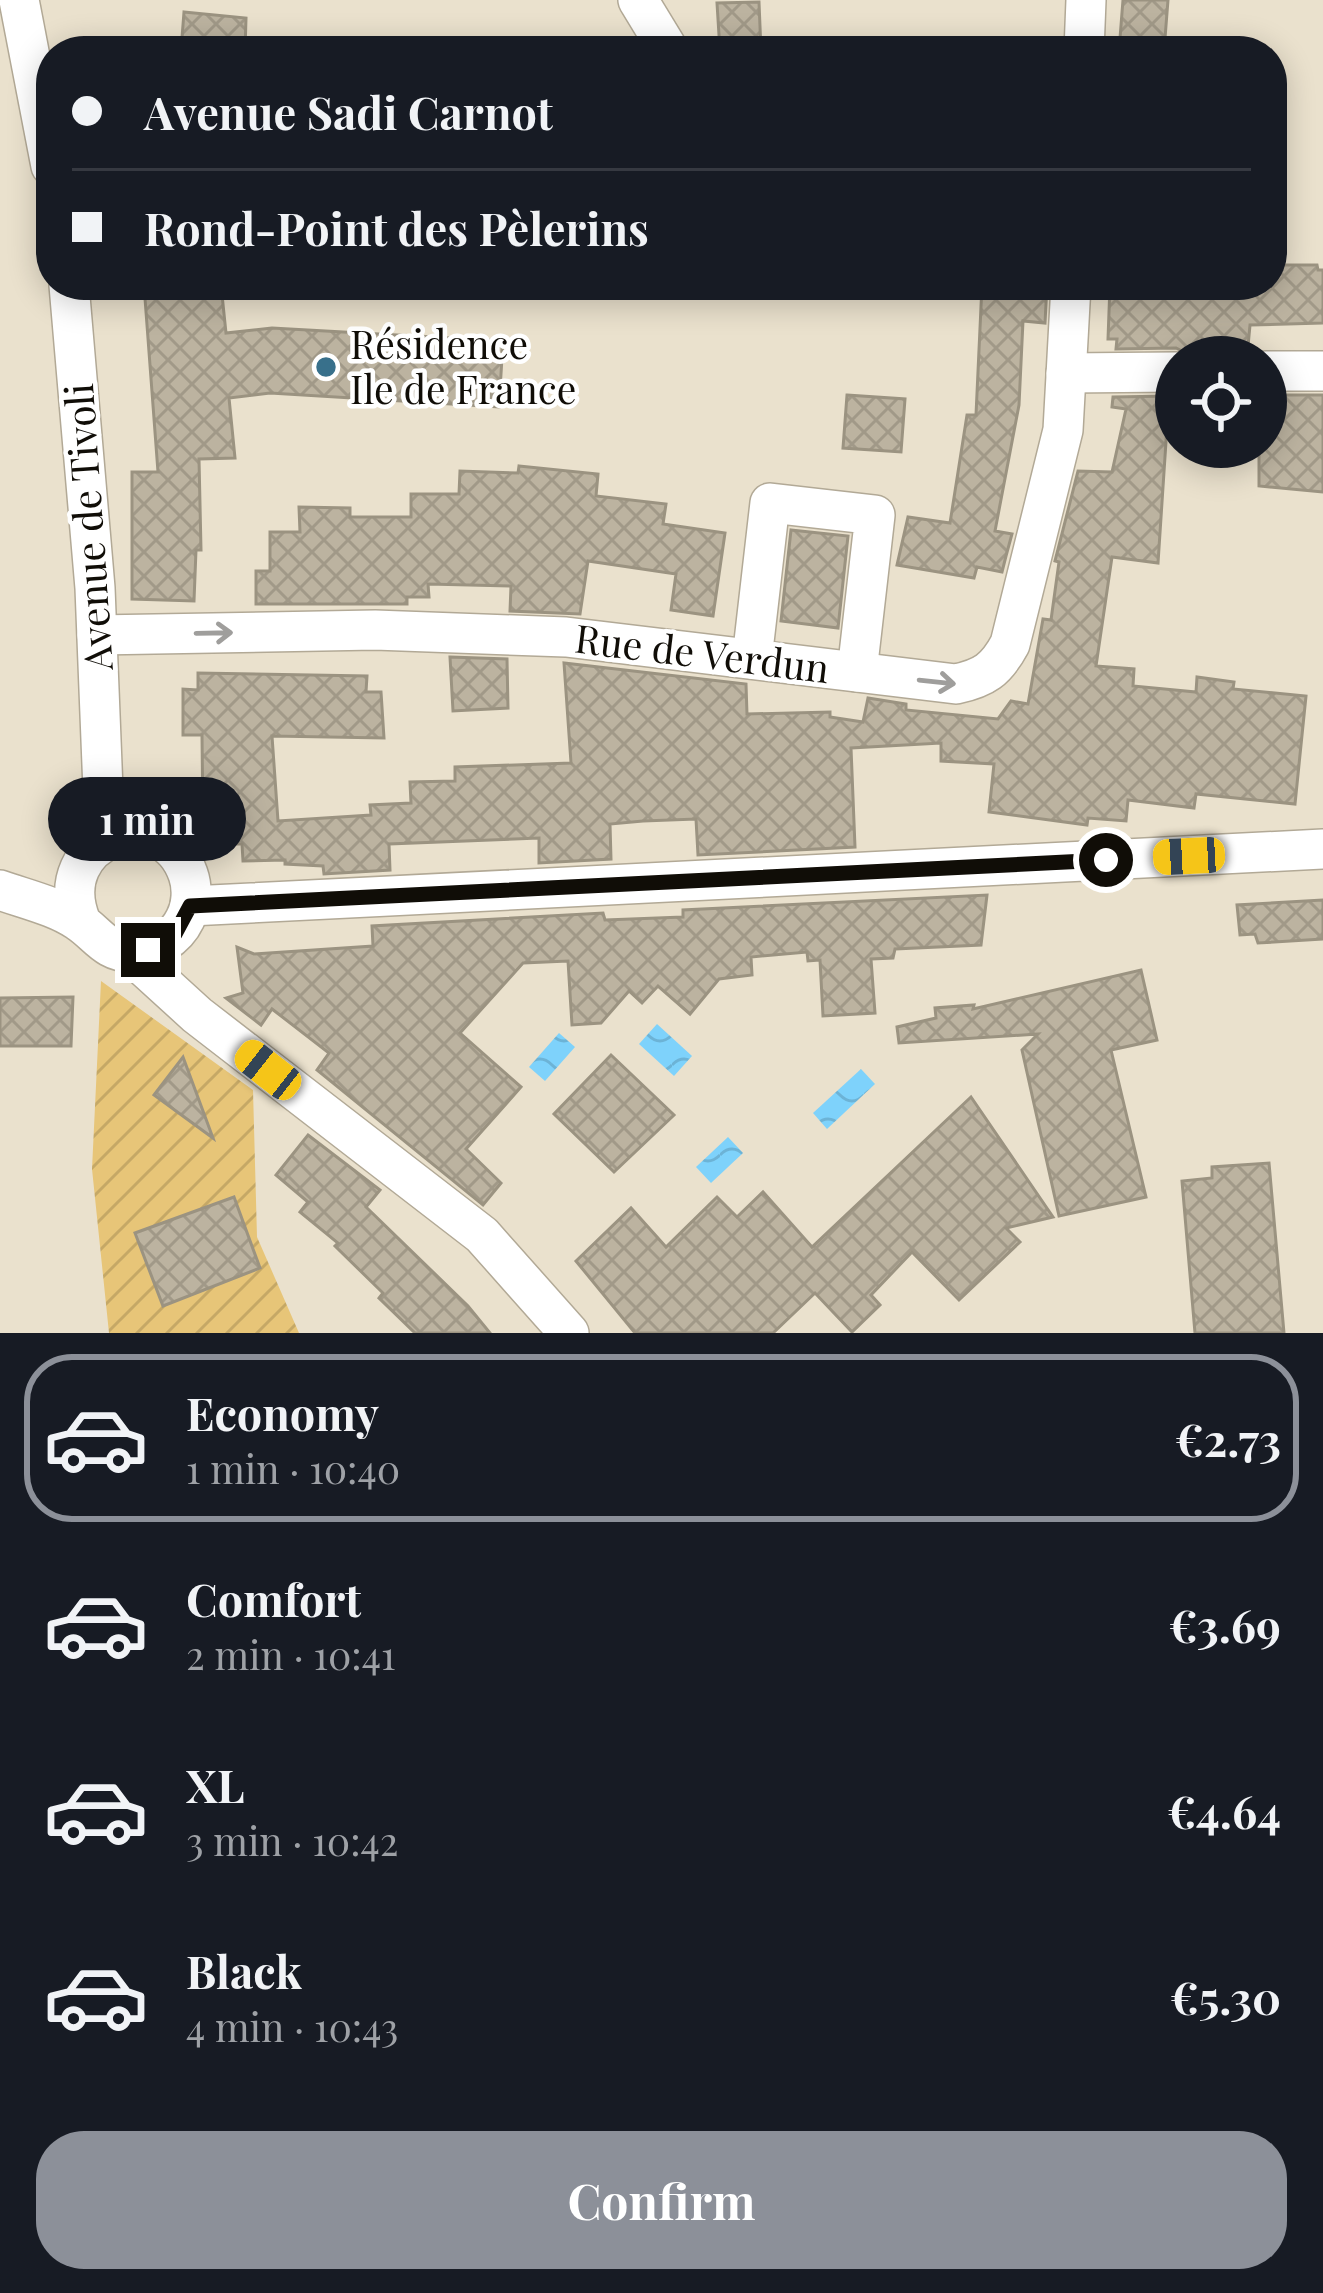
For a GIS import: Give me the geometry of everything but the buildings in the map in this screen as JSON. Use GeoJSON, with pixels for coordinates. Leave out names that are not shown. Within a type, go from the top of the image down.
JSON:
{"type":"FeatureCollection","features":[{"type":"Feature","properties":{"kind":"street"},"geometry":{"type":"LineString","coordinates":[[20,0],[36,86]]}},
{"type":"Feature","properties":{"kind":"street"},"geometry":{"type":"LineString","coordinates":[[638,0],[660,36]]}},
{"type":"Feature","properties":{"kind":"street"},"geometry":{"type":"LineString","coordinates":[[1085,36],[1086,0]]}},
{"type":"Feature","properties":{"kind":"street","name":"Avenue de Tivoli"},"geometry":{"type":"LineString","coordinates":[[70,300],[105,769],[120,814],[118,837]]}},
{"type":"Feature","properties":{"kind":"street","name":"Rue de Verdun"},"geometry":{"type":"LineString","coordinates":[[98,634],[375,630],[566,637],[956,684],[980,679],[998,667],[1010,644],[1063,430],[1070,300]]}},
{"type":"Feature","properties":{"kind":"street"},"geometry":{"type":"LineString","coordinates":[[1287,371],[1323,371]]}},
{"type":"Feature","properties":{"kind":"street"},"geometry":{"type":"LineString","coordinates":[[1066,373],[1155,372]]}},
{"type":"Feature","properties":{"kind":"street"},"geometry":{"type":"LineString","coordinates":[[752,659],[770,503],[875,515],[857,672]]}},
{"type":"Feature","properties":{"kind":"street"},"geometry":{"type":"LineString","coordinates":[[197,1015],[184,980],[182,920],[188,871],[166,844],[118,837],[95,847],[77,872],[74,906],[81,922],[100,942],[129,953],[197,1015],[482,1235],[568,1333]]}},
{"type":"Feature","properties":{"kind":"street"},"geometry":{"type":"LineString","coordinates":[[129,953],[148,950],[182,920],[1323,849]]}},
{"type":"Feature","properties":{"kind":"street"},"geometry":{"type":"LineString","coordinates":[[0,880],[41,880],[77,872]]}},
{"type":"Feature","properties":{"kind":"street"},"geometry":{"type":"LineString","coordinates":[[0,890],[81,922]]}},
{"type":"Feature","properties":{"kind":"shaded area"},"geometry":{"type":"Polygon","coordinates":[[[101,981],[253,1090],[257,1237],[299,1333],[109,1333],[92,1169],[101,981]]]}},
{"type":"Feature","properties":{"kind":"water"},"geometry":{"type":"Polygon","coordinates":[[[657,1024],[692,1056],[674,1076],[639,1044],[657,1024]]]}},
{"type":"Feature","properties":{"kind":"water"},"geometry":{"type":"Polygon","coordinates":[[[559,1033],[575,1047],[545,1081],[529,1067],[559,1033]]]}},
{"type":"Feature","properties":{"kind":"water"},"geometry":{"type":"Polygon","coordinates":[[[861,1069],[875,1084],[827,1129],[813,1113],[861,1069]]]}},
{"type":"Feature","properties":{"kind":"water"},"geometry":{"type":"Polygon","coordinates":[[[728,1137],[743,1153],[711,1183],[696,1167],[728,1137]]]}},
{"type":"Feature","properties":{"kind":"place","name":"Résidence Ile de France"},"geometry":{"type":"Point","coordinates":[326,367]}},
{"type":"Feature","properties":{"kind":"route"},"geometry":{"type":"LineString","coordinates":[[148,950],[175,934],[190,906],[1106,860]]}}]}
